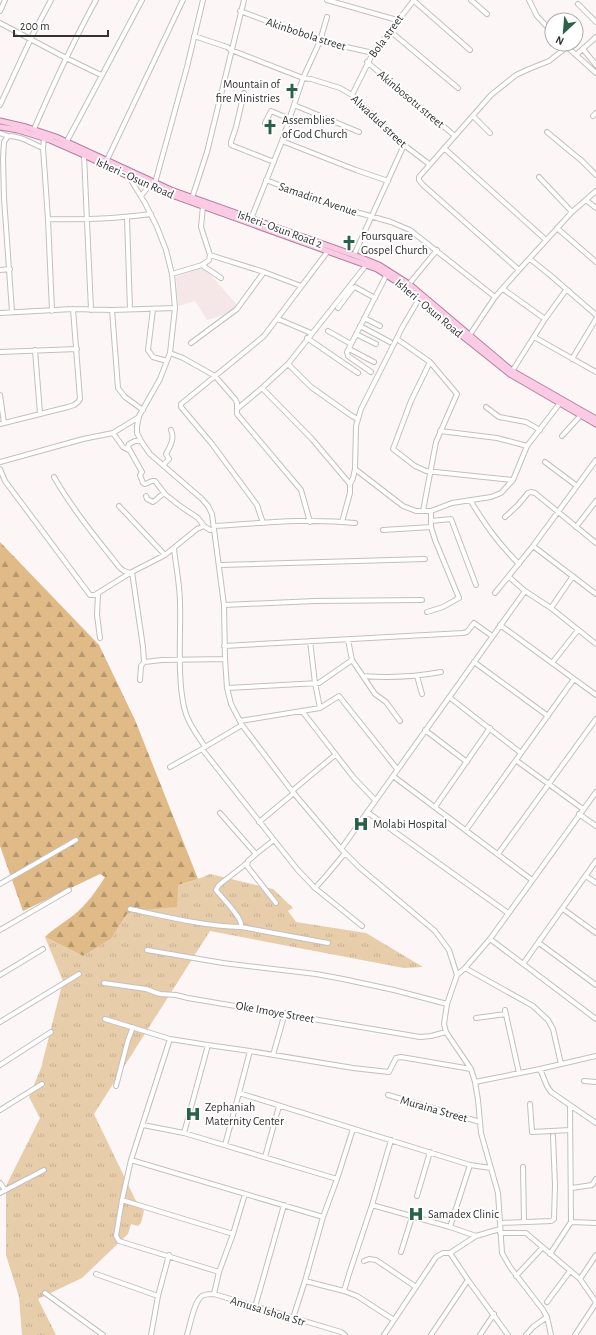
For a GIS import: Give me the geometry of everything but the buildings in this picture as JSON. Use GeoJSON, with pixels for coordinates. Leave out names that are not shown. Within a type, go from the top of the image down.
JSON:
{"type":"FeatureCollection","features":[{"type":"Feature","properties":{"kind":"main road","name":"Isheri- Osun Road 2"},"geometry":{"type":"LineString","coordinates":[[0,121],[67,141],[107,160],[130,175],[152,184],[379,265],[409,284],[511,373],[596,419]]}},
{"type":"Feature","properties":{"kind":"main road","name":"Isheri - Osun Road"},"geometry":{"type":"LineString","coordinates":[[0,127],[18,130],[44,138],[130,175]]}},
{"type":"Feature","properties":{"kind":"main road","name":"Isheri - Osun Road"},"geometry":{"type":"LineString","coordinates":[[152,184],[203,206],[367,264],[387,274],[408,289],[511,373],[596,424]]}},
{"type":"Feature","properties":{"kind":"street"},"geometry":{"type":"LineString","coordinates":[[0,11],[6,0]]}},
{"type":"Feature","properties":{"kind":"street"},"geometry":{"type":"LineString","coordinates":[[0,105],[51,0]]}},
{"type":"Feature","properties":{"kind":"street"},"geometry":{"type":"LineString","coordinates":[[34,130],[45,102],[75,38],[96,0]]}},
{"type":"Feature","properties":{"kind":"street"},"geometry":{"type":"LineString","coordinates":[[67,141],[142,0]]}},
{"type":"Feature","properties":{"kind":"street"},"geometry":{"type":"LineString","coordinates":[[107,160],[183,0]]}},
{"type":"Feature","properties":{"kind":"street"},"geometry":{"type":"LineString","coordinates":[[141,196],[152,184],[187,67],[203,0]]}},
{"type":"Feature","properties":{"kind":"street"},"geometry":{"type":"LineString","coordinates":[[192,198],[207,152],[240,11],[244,0]]}},
{"type":"Feature","properties":{"kind":"street"},"geometry":{"type":"LineString","coordinates":[[327,0],[397,20]]}},
{"type":"Feature","properties":{"kind":"street"},"geometry":{"type":"LineString","coordinates":[[413,0],[470,50]]}},
{"type":"Feature","properties":{"kind":"street","name":"Bola street"},"geometry":{"type":"LineString","coordinates":[[352,95],[367,62],[413,0]]}},
{"type":"Feature","properties":{"kind":"street"},"geometry":{"type":"LineString","coordinates":[[471,0],[487,14]]}},
{"type":"Feature","properties":{"kind":"street"},"geometry":{"type":"LineString","coordinates":[[529,0],[537,16],[544,23]]}},
{"type":"Feature","properties":{"kind":"street"},"geometry":{"type":"LineString","coordinates":[[578,4],[596,22]]}},
{"type":"Feature","properties":{"kind":"street","name":"Akinbobola street"},"geometry":{"type":"LineString","coordinates":[[240,11],[320,41],[373,53]]}},
{"type":"Feature","properties":{"kind":"street"},"geometry":{"type":"LineString","coordinates":[[251,219],[274,162],[304,78],[320,41],[327,17]]}},
{"type":"Feature","properties":{"kind":"street"},"geometry":{"type":"LineString","coordinates":[[0,24],[101,75]]}},
{"type":"Feature","properties":{"kind":"street"},"geometry":{"type":"LineString","coordinates":[[390,31],[458,88]]}},
{"type":"Feature","properties":{"kind":"street","name":"Alwadud street"},"geometry":{"type":"LineString","coordinates":[[194,36],[227,46],[231,50],[304,78],[311,78],[340,88],[352,95],[404,145],[429,164]]}},
{"type":"Feature","properties":{"kind":"street"},"geometry":{"type":"LineString","coordinates":[[584,48],[596,37]]}},
{"type":"Feature","properties":{"kind":"street"},"geometry":{"type":"LineString","coordinates":[[584,50],[596,65]]}},
{"type":"Feature","properties":{"kind":"street"},"geometry":{"type":"LineString","coordinates":[[519,270],[420,183],[419,177],[491,95],[503,85],[529,69],[554,58],[560,52]]}},
{"type":"Feature","properties":{"kind":"street"},"geometry":{"type":"LineString","coordinates":[[572,52],[596,73]]}},
{"type":"Feature","properties":{"kind":"street"},"geometry":{"type":"LineString","coordinates":[[576,55],[580,52]]}},
{"type":"Feature","properties":{"kind":"street","name":"Akinbosotu street"},"geometry":{"type":"LineString","coordinates":[[367,62],[455,136]]}},
{"type":"Feature","properties":{"kind":"street"},"geometry":{"type":"LineString","coordinates":[[244,93],[231,145],[274,162]]}},
{"type":"Feature","properties":{"kind":"street"},"geometry":{"type":"LineString","coordinates":[[294,105],[359,132]]}},
{"type":"Feature","properties":{"kind":"street"},"geometry":{"type":"LineString","coordinates":[[265,123],[271,111],[290,119]]}},
{"type":"Feature","properties":{"kind":"street"},"geometry":{"type":"LineString","coordinates":[[474,116],[490,132]]}},
{"type":"Feature","properties":{"kind":"street"},"geometry":{"type":"LineString","coordinates":[[548,132],[596,175]]}},
{"type":"Feature","properties":{"kind":"street"},"geometry":{"type":"LineString","coordinates":[[0,133],[22,138],[43,148]]}},
{"type":"Feature","properties":{"kind":"street"},"geometry":{"type":"LineString","coordinates":[[8,136],[4,142],[3,158],[4,198],[12,312]]}},
{"type":"Feature","properties":{"kind":"street"},"geometry":{"type":"LineString","coordinates":[[44,138],[43,148],[52,310]]}},
{"type":"Feature","properties":{"kind":"street"},"geometry":{"type":"LineString","coordinates":[[282,140],[388,182]]}},
{"type":"Feature","properties":{"kind":"street"},"geometry":{"type":"LineString","coordinates":[[354,255],[404,145]]}},
{"type":"Feature","properties":{"kind":"street"},"geometry":{"type":"LineString","coordinates":[[444,148],[546,240]]}},
{"type":"Feature","properties":{"kind":"street"},"geometry":{"type":"LineString","coordinates":[[84,155],[91,310]]}},
{"type":"Feature","properties":{"kind":"street"},"geometry":{"type":"LineString","coordinates":[[130,175],[151,214],[166,250],[172,274],[175,308],[170,353],[139,416],[137,433],[150,454],[186,484],[208,506],[212,514],[224,604],[224,659],[227,688],[231,704],[241,723],[293,792],[341,849],[360,868],[435,931],[449,950],[457,975]]}},
{"type":"Feature","properties":{"kind":"street"},"geometry":{"type":"LineString","coordinates":[[539,177],[572,212]]}},
{"type":"Feature","properties":{"kind":"street","name":"Samadint Avenue"},"geometry":{"type":"LineString","coordinates":[[266,180],[328,204],[391,222],[410,230],[496,297]]}},
{"type":"Feature","properties":{"kind":"street"},"geometry":{"type":"LineString","coordinates":[[469,336],[496,297],[519,270],[572,212],[596,191]]}},
{"type":"Feature","properties":{"kind":"street"},"geometry":{"type":"LineString","coordinates":[[586,200],[596,208]]}},
{"type":"Feature","properties":{"kind":"street"},"geometry":{"type":"LineString","coordinates":[[172,274],[202,265],[209,260],[210,255],[201,227],[203,206]]}},
{"type":"Feature","properties":{"kind":"street"},"geometry":{"type":"LineString","coordinates":[[48,219],[87,220],[127,218],[151,214]]}},
{"type":"Feature","properties":{"kind":"street"},"geometry":{"type":"LineString","coordinates":[[127,218],[130,309]]}},
{"type":"Feature","properties":{"kind":"street"},"geometry":{"type":"LineString","coordinates":[[557,228],[596,262]]}},
{"type":"Feature","properties":{"kind":"street"},"geometry":{"type":"LineString","coordinates":[[409,284],[437,250]]}},
{"type":"Feature","properties":{"kind":"street"},"geometry":{"type":"LineString","coordinates":[[263,523],[257,505],[212,444],[181,407],[181,404],[264,336],[328,251]]}},
{"type":"Feature","properties":{"kind":"street"},"geometry":{"type":"LineString","coordinates":[[210,255],[302,286]]}},
{"type":"Feature","properties":{"kind":"street"},"geometry":{"type":"LineString","coordinates":[[530,259],[596,315]]}},
{"type":"Feature","properties":{"kind":"street"},"geometry":{"type":"LineString","coordinates":[[237,409],[288,364],[307,338],[367,264]]}},
{"type":"Feature","properties":{"kind":"street"},"geometry":{"type":"LineString","coordinates":[[202,265],[221,278]]}},
{"type":"Feature","properties":{"kind":"street"},"geometry":{"type":"LineString","coordinates":[[0,270],[10,269]]}},
{"type":"Feature","properties":{"kind":"street"},"geometry":{"type":"LineString","coordinates":[[191,342],[237,309],[264,272]]}},
{"type":"Feature","properties":{"kind":"street"},"geometry":{"type":"LineString","coordinates":[[371,372],[348,356],[347,352],[387,274]]}},
{"type":"Feature","properties":{"kind":"street"},"geometry":{"type":"LineString","coordinates":[[338,308],[353,288],[375,298]]}},
{"type":"Feature","properties":{"kind":"street"},"geometry":{"type":"LineString","coordinates":[[503,289],[545,319]]}},
{"type":"Feature","properties":{"kind":"street"},"geometry":{"type":"LineString","coordinates":[[511,373],[545,319],[566,290]]}},
{"type":"Feature","properties":{"kind":"street"},"geometry":{"type":"LineString","coordinates":[[342,522],[350,493],[350,484],[355,470],[356,426],[361,409],[419,298]]}},
{"type":"Feature","properties":{"kind":"street"},"geometry":{"type":"LineString","coordinates":[[0,313],[52,310],[175,308]]}},
{"type":"Feature","properties":{"kind":"street"},"geometry":{"type":"LineString","coordinates":[[153,309],[148,350],[153,357],[167,361]]}},
{"type":"Feature","properties":{"kind":"street"},"geometry":{"type":"LineString","coordinates":[[0,395],[2,423],[68,407],[78,402],[80,399],[73,310]]}},
{"type":"Feature","properties":{"kind":"street"},"geometry":{"type":"LineString","coordinates":[[112,310],[118,388],[125,397],[143,410]]}},
{"type":"Feature","properties":{"kind":"street"},"geometry":{"type":"LineString","coordinates":[[364,318],[380,326]]}},
{"type":"Feature","properties":{"kind":"street"},"geometry":{"type":"LineString","coordinates":[[278,319],[311,333]]}},
{"type":"Feature","properties":{"kind":"street"},"geometry":{"type":"LineString","coordinates":[[572,359],[596,319]]}},
{"type":"Feature","properties":{"kind":"street"},"geometry":{"type":"LineString","coordinates":[[360,326],[390,342]]}},
{"type":"Feature","properties":{"kind":"street"},"geometry":{"type":"LineString","coordinates":[[328,331],[374,362]]}},
{"type":"Feature","properties":{"kind":"street"},"geometry":{"type":"LineString","coordinates":[[356,334],[376,344]]}},
{"type":"Feature","properties":{"kind":"street"},"geometry":{"type":"LineString","coordinates":[[534,337],[596,372]]}},
{"type":"Feature","properties":{"kind":"street"},"geometry":{"type":"LineString","coordinates":[[307,338],[358,373]]}},
{"type":"Feature","properties":{"kind":"street"},"geometry":{"type":"LineString","coordinates":[[397,339],[430,362],[457,394],[436,442],[423,511]]}},
{"type":"Feature","properties":{"kind":"street"},"geometry":{"type":"LineString","coordinates":[[0,352],[77,349]]}},
{"type":"Feature","properties":{"kind":"street"},"geometry":{"type":"LineString","coordinates":[[35,350],[40,413]]}},
{"type":"Feature","properties":{"kind":"street"},"geometry":{"type":"LineString","coordinates":[[170,353],[183,358],[215,376],[235,399],[237,403],[237,414],[301,490],[310,522]]}},
{"type":"Feature","properties":{"kind":"street"},"geometry":{"type":"LineString","coordinates":[[430,362],[411,401],[393,449],[415,466],[426,471],[513,480]]}},
{"type":"Feature","properties":{"kind":"street"},"geometry":{"type":"LineString","coordinates":[[288,364],[311,387],[358,419]]}},
{"type":"Feature","properties":{"kind":"street"},"geometry":{"type":"LineString","coordinates":[[262,388],[312,439],[350,484]]}},
{"type":"Feature","properties":{"kind":"street"},"geometry":{"type":"LineString","coordinates":[[355,470],[403,506],[410,509],[431,511],[452,503],[491,497],[501,492],[513,480],[527,446],[560,403]]}},
{"type":"Feature","properties":{"kind":"street"},"geometry":{"type":"LineString","coordinates":[[486,407],[499,417],[526,422],[540,430]]}},
{"type":"Feature","properties":{"kind":"street"},"geometry":{"type":"LineString","coordinates":[[562,436],[581,415]]}},
{"type":"Feature","properties":{"kind":"street"},"geometry":{"type":"LineString","coordinates":[[0,462],[83,439],[113,433],[139,416]]}},
{"type":"Feature","properties":{"kind":"street"},"geometry":{"type":"LineString","coordinates":[[163,465],[169,459],[166,454],[172,441],[173,435],[171,430]]}},
{"type":"Feature","properties":{"kind":"street"},"geometry":{"type":"LineString","coordinates":[[440,431],[497,438],[527,446]]}},
{"type":"Feature","properties":{"kind":"street"},"geometry":{"type":"LineString","coordinates":[[113,433],[123,447],[129,450]]}},
{"type":"Feature","properties":{"kind":"street"},"geometry":{"type":"LineString","coordinates":[[141,441],[135,441],[128,446],[142,472],[140,474],[143,483],[145,484],[155,481],[165,494],[180,506],[186,508],[210,530],[214,528],[263,523],[355,523]]}},
{"type":"Feature","properties":{"kind":"street"},"geometry":{"type":"LineString","coordinates":[[495,593],[533,546],[596,460]]}},
{"type":"Feature","properties":{"kind":"street"},"geometry":{"type":"LineString","coordinates":[[545,462],[577,486]]}},
{"type":"Feature","properties":{"kind":"street"},"geometry":{"type":"LineString","coordinates":[[0,469],[5,481],[90,594],[98,593],[131,572],[165,555],[204,526]]}},
{"type":"Feature","properties":{"kind":"street"},"geometry":{"type":"LineString","coordinates":[[54,477],[89,530],[120,568],[124,571],[131,572]]}},
{"type":"Feature","properties":{"kind":"street"},"geometry":{"type":"LineString","coordinates":[[505,517],[528,493],[531,492],[596,544]]}},
{"type":"Feature","properties":{"kind":"street"},"geometry":{"type":"LineString","coordinates":[[146,496],[147,499],[153,502],[156,501],[162,494],[165,494]]}},
{"type":"Feature","properties":{"kind":"street"},"geometry":{"type":"LineString","coordinates":[[470,500],[499,544],[519,564]]}},
{"type":"Feature","properties":{"kind":"street"},"geometry":{"type":"LineString","coordinates":[[576,527],[596,501]]}},
{"type":"Feature","properties":{"kind":"street"},"geometry":{"type":"LineString","coordinates":[[119,506],[165,555]]}},
{"type":"Feature","properties":{"kind":"street"},"geometry":{"type":"LineString","coordinates":[[428,612],[443,607],[458,598],[435,540],[431,527],[431,511]]}},
{"type":"Feature","properties":{"kind":"street"},"geometry":{"type":"LineString","coordinates":[[432,521],[451,519],[476,586]]}},
{"type":"Feature","properties":{"kind":"street"},"geometry":{"type":"LineString","coordinates":[[383,530],[431,527]]}},
{"type":"Feature","properties":{"kind":"street"},"geometry":{"type":"LineString","coordinates":[[533,546],[596,594]]}},
{"type":"Feature","properties":{"kind":"street"},"geometry":{"type":"LineString","coordinates":[[174,549],[180,601],[182,692],[184,707],[192,728],[204,748],[259,822],[315,888],[362,926]]}},
{"type":"Feature","properties":{"kind":"street"},"geometry":{"type":"LineString","coordinates":[[219,565],[425,559]]}},
{"type":"Feature","properties":{"kind":"street"},"geometry":{"type":"LineString","coordinates":[[131,572],[143,647],[144,662],[141,666],[140,680]]}},
{"type":"Feature","properties":{"kind":"street"},"geometry":{"type":"LineString","coordinates":[[551,608],[573,576]]}},
{"type":"Feature","properties":{"kind":"street"},"geometry":{"type":"LineString","coordinates":[[509,577],[525,591],[551,608],[596,644]]}},
{"type":"Feature","properties":{"kind":"street"},"geometry":{"type":"LineString","coordinates":[[341,849],[525,591]]}},
{"type":"Feature","properties":{"kind":"street"},"geometry":{"type":"LineString","coordinates":[[98,593],[100,638]]}},
{"type":"Feature","properties":{"kind":"street"},"geometry":{"type":"LineString","coordinates":[[224,604],[422,600]]}},
{"type":"Feature","properties":{"kind":"street"},"geometry":{"type":"LineString","coordinates":[[224,646],[463,633],[467,632],[474,623],[492,636]]}},
{"type":"Feature","properties":{"kind":"street"},"geometry":{"type":"LineString","coordinates":[[500,625],[596,695]]}},
{"type":"Feature","properties":{"kind":"street"},"geometry":{"type":"LineString","coordinates":[[552,663],[578,630]]}},
{"type":"Feature","properties":{"kind":"street"},"geometry":{"type":"LineString","coordinates":[[348,640],[352,660],[375,694],[386,702],[400,721]]}},
{"type":"Feature","properties":{"kind":"street"},"geometry":{"type":"LineString","coordinates":[[310,641],[315,684],[320,708]]}},
{"type":"Feature","properties":{"kind":"street"},"geometry":{"type":"LineString","coordinates":[[144,662],[224,659]]}},
{"type":"Feature","properties":{"kind":"street"},"geometry":{"type":"LineString","coordinates":[[227,688],[315,684],[321,682],[352,660]]}},
{"type":"Feature","properties":{"kind":"street"},"geometry":{"type":"LineString","coordinates":[[474,662],[548,716]]}},
{"type":"Feature","properties":{"kind":"street"},"geometry":{"type":"LineString","coordinates":[[363,676],[384,678],[417,676],[440,672]]}},
{"type":"Feature","properties":{"kind":"street"},"geometry":{"type":"LineString","coordinates":[[417,676],[422,694]]}},
{"type":"Feature","properties":{"kind":"street"},"geometry":{"type":"LineString","coordinates":[[466,830],[574,679]]}},
{"type":"Feature","properties":{"kind":"street"},"geometry":{"type":"LineString","coordinates":[[170,767],[204,748],[241,723],[320,708],[337,696],[341,697],[397,769]]}},
{"type":"Feature","properties":{"kind":"street"},"geometry":{"type":"LineString","coordinates":[[449,697],[522,753]]}},
{"type":"Feature","properties":{"kind":"street"},"geometry":{"type":"LineString","coordinates":[[302,711],[354,778],[375,800]]}},
{"type":"Feature","properties":{"kind":"street"},"geometry":{"type":"LineString","coordinates":[[498,854],[596,719]]}},
{"type":"Feature","properties":{"kind":"street"},"geometry":{"type":"LineString","coordinates":[[435,807],[490,728]]}},
{"type":"Feature","properties":{"kind":"street"},"geometry":{"type":"LineString","coordinates":[[425,730],[467,762]]}},
{"type":"Feature","properties":{"kind":"street"},"geometry":{"type":"LineString","coordinates":[[259,822],[335,754]]}},
{"type":"Feature","properties":{"kind":"street"},"geometry":{"type":"LineString","coordinates":[[516,761],[583,809]]}},
{"type":"Feature","properties":{"kind":"street"},"geometry":{"type":"LineString","coordinates":[[393,776],[532,880]]}},
{"type":"Feature","properties":{"kind":"street"},"geometry":{"type":"LineString","coordinates":[[551,1335],[543,1310],[516,1276],[502,1253],[498,1193],[481,1133],[475,1082],[471,1070],[446,1032],[444,1024],[447,1004],[457,975],[490,939],[596,792]]}},
{"type":"Feature","properties":{"kind":"street"},"geometry":{"type":"LineString","coordinates":[[367,812],[508,913]]}},
{"type":"Feature","properties":{"kind":"street"},"geometry":{"type":"LineString","coordinates":[[220,813],[256,854]]}},
{"type":"Feature","properties":{"kind":"street"},"geometry":{"type":"LineString","coordinates":[[579,814],[596,826]]}},
{"type":"Feature","properties":{"kind":"street"},"geometry":{"type":"LineString","coordinates":[[0,884],[76,840]]}},
{"type":"Feature","properties":{"kind":"street"},"geometry":{"type":"LineString","coordinates":[[241,927],[243,925],[238,916],[216,890],[274,840]]}},
{"type":"Feature","properties":{"kind":"street"},"geometry":{"type":"LineString","coordinates":[[315,888],[345,853]]}},
{"type":"Feature","properties":{"kind":"street"},"geometry":{"type":"LineString","coordinates":[[523,964],[596,861]]}},
{"type":"Feature","properties":{"kind":"street"},"geometry":{"type":"LineString","coordinates":[[247,863],[247,866],[276,903]]}},
{"type":"Feature","properties":{"kind":"street"},"geometry":{"type":"LineString","coordinates":[[586,876],[596,883]]}},
{"type":"Feature","properties":{"kind":"street"},"geometry":{"type":"LineString","coordinates":[[0,930],[69,890]]}},
{"type":"Feature","properties":{"kind":"street"},"geometry":{"type":"LineString","coordinates":[[130,909],[181,920],[241,927],[328,943]]}},
{"type":"Feature","properties":{"kind":"street"},"geometry":{"type":"LineString","coordinates":[[563,909],[596,933]]}},
{"type":"Feature","properties":{"kind":"street"},"geometry":{"type":"LineString","coordinates":[[490,939],[596,1018]]}},
{"type":"Feature","properties":{"kind":"street"},"geometry":{"type":"LineString","coordinates":[[539,943],[596,985]]}},
{"type":"Feature","properties":{"kind":"street"},"geometry":{"type":"LineString","coordinates":[[0,975],[43,948]]}},
{"type":"Feature","properties":{"kind":"street"},"geometry":{"type":"LineString","coordinates":[[147,950],[223,963],[343,978],[447,1004]]}},
{"type":"Feature","properties":{"kind":"street"},"geometry":{"type":"LineString","coordinates":[[465,968],[533,1006],[548,1020],[553,1029],[561,1064]]}},
{"type":"Feature","properties":{"kind":"street"},"geometry":{"type":"LineString","coordinates":[[0,1022],[79,974]]}},
{"type":"Feature","properties":{"kind":"street","name":"Oke Imoye Street"},"geometry":{"type":"LineString","coordinates":[[104,983],[146,989],[160,994],[176,995],[420,1036],[431,1036],[446,1032]]}},
{"type":"Feature","properties":{"kind":"street"},"geometry":{"type":"LineString","coordinates":[[476,1018],[506,1012],[519,1073]]}},
{"type":"Feature","properties":{"kind":"street"},"geometry":{"type":"LineString","coordinates":[[273,1055],[285,1013]]}},
{"type":"Feature","properties":{"kind":"street"},"geometry":{"type":"LineString","coordinates":[[106,1019],[170,1039],[353,1068],[389,1072],[396,1058],[401,1057],[471,1070]]}},
{"type":"Feature","properties":{"kind":"street"},"geometry":{"type":"LineString","coordinates":[[116,1086],[128,1040],[133,1027]]}},
{"type":"Feature","properties":{"kind":"street"},"geometry":{"type":"LineString","coordinates":[[0,1065],[51,1032]]}},
{"type":"Feature","properties":{"kind":"street"},"geometry":{"type":"LineString","coordinates":[[170,1039],[131,1160],[122,1200],[117,1239],[122,1242],[219,1272]]}},
{"type":"Feature","properties":{"kind":"street"},"geometry":{"type":"LineString","coordinates":[[184,1133],[208,1045]]}},
{"type":"Feature","properties":{"kind":"street"},"geometry":{"type":"LineString","coordinates":[[225,1145],[250,1051]]}},
{"type":"Feature","properties":{"kind":"street"},"geometry":{"type":"LineString","coordinates":[[475,1082],[596,1056]]}},
{"type":"Feature","properties":{"kind":"street"},"geometry":{"type":"LineString","coordinates":[[540,1069],[551,1092],[596,1123]]}},
{"type":"Feature","properties":{"kind":"street"},"geometry":{"type":"LineString","coordinates":[[584,1081],[596,1082]]}},
{"type":"Feature","properties":{"kind":"street"},"geometry":{"type":"LineString","coordinates":[[0,1110],[42,1084]]}},
{"type":"Feature","properties":{"kind":"street"},"geometry":{"type":"LineString","coordinates":[[239,1093],[470,1165],[491,1168]]}},
{"type":"Feature","properties":{"kind":"street","name":"Muraina Street"},"geometry":{"type":"LineString","coordinates":[[388,1095],[480,1122]]}},
{"type":"Feature","properties":{"kind":"street"},"geometry":{"type":"LineString","coordinates":[[530,1104],[532,1132],[570,1130]]}},
{"type":"Feature","properties":{"kind":"street"},"geometry":{"type":"LineString","coordinates":[[265,1157],[278,1106]]}},
{"type":"Feature","properties":{"kind":"street"},"geometry":{"type":"LineString","coordinates":[[550,1254],[571,1222],[572,1188],[570,1106]]}},
{"type":"Feature","properties":{"kind":"street"},"geometry":{"type":"LineString","coordinates":[[143,1125],[184,1133],[337,1179]]}},
{"type":"Feature","properties":{"kind":"street"},"geometry":{"type":"LineString","coordinates":[[293,1318],[323,1217],[353,1128]]}},
{"type":"Feature","properties":{"kind":"street"},"geometry":{"type":"LineString","coordinates":[[500,1223],[551,1221],[554,1219],[555,1185],[553,1136]]}},
{"type":"Feature","properties":{"kind":"street"},"geometry":{"type":"LineString","coordinates":[[344,1291],[391,1140]]}},
{"type":"Feature","properties":{"kind":"street"},"geometry":{"type":"LineString","coordinates":[[418,1196],[430,1152]]}},
{"type":"Feature","properties":{"kind":"street"},"geometry":{"type":"LineString","coordinates":[[131,1160],[323,1217]]}},
{"type":"Feature","properties":{"kind":"street"},"geometry":{"type":"LineString","coordinates":[[450,1227],[470,1165]]}},
{"type":"Feature","properties":{"kind":"street"},"geometry":{"type":"LineString","coordinates":[[523,1166],[524,1221]]}},
{"type":"Feature","properties":{"kind":"street"},"geometry":{"type":"LineString","coordinates":[[0,1193],[44,1170]]}},
{"type":"Feature","properties":{"kind":"street"},"geometry":{"type":"LineString","coordinates":[[572,1188],[592,1184],[596,1179]]}},
{"type":"Feature","properties":{"kind":"street"},"geometry":{"type":"LineString","coordinates":[[0,1182],[5,1190]]}},
{"type":"Feature","properties":{"kind":"street"},"geometry":{"type":"LineString","coordinates":[[188,1335],[193,1314],[200,1297],[202,1295],[214,1294],[219,1272],[233,1234],[245,1194]]}},
{"type":"Feature","properties":{"kind":"street"},"geometry":{"type":"LineString","coordinates":[[122,1200],[233,1234]]}},
{"type":"Feature","properties":{"kind":"street"},"geometry":{"type":"LineString","coordinates":[[254,1307],[284,1205]]}},
{"type":"Feature","properties":{"kind":"street"},"geometry":{"type":"LineString","coordinates":[[372,1205],[476,1236]]}},
{"type":"Feature","properties":{"kind":"street"},"geometry":{"type":"LineString","coordinates":[[401,1252],[412,1217]]}},
{"type":"Feature","properties":{"kind":"street"},"geometry":{"type":"LineString","coordinates":[[571,1222],[596,1223]]}},
{"type":"Feature","properties":{"kind":"street"},"geometry":{"type":"LineString","coordinates":[[384,1335],[436,1257],[442,1253],[450,1253],[476,1236],[500,1231],[524,1233],[580,1279],[596,1303],[575,1335]]}},
{"type":"Feature","properties":{"kind":"street"},"geometry":{"type":"LineString","coordinates":[[516,1276],[542,1248]]}},
{"type":"Feature","properties":{"kind":"street"},"geometry":{"type":"LineString","coordinates":[[450,1253],[508,1335]]}},
{"type":"Feature","properties":{"kind":"street"},"geometry":{"type":"LineString","coordinates":[[580,1279],[596,1255]]}},
{"type":"Feature","properties":{"kind":"street"},"geometry":{"type":"LineString","coordinates":[[151,1335],[158,1296],[169,1256]]}},
{"type":"Feature","properties":{"kind":"street"},"geometry":{"type":"LineString","coordinates":[[364,1261],[369,1259],[376,1260],[416,1286]]}},
{"type":"Feature","properties":{"kind":"street"},"geometry":{"type":"LineString","coordinates":[[547,1302],[570,1271]]}},
{"type":"Feature","properties":{"kind":"street"},"geometry":{"type":"LineString","coordinates":[[96,1274],[158,1296]]}},
{"type":"Feature","properties":{"kind":"street"},"geometry":{"type":"LineString","coordinates":[[431,1335],[468,1280]]}},
{"type":"Feature","properties":{"kind":"street"},"geometry":{"type":"LineString","coordinates":[[305,1281],[344,1291],[357,1296],[394,1320]]}},
{"type":"Feature","properties":{"kind":"street"},"geometry":{"type":"LineString","coordinates":[[45,1293],[103,1335]]}},
{"type":"Feature","properties":{"kind":"street","name":"Amusa Ishola Str"},"geometry":{"type":"LineString","coordinates":[[214,1294],[342,1334]]}},
{"type":"Feature","properties":{"kind":"street"},"geometry":{"type":"LineString","coordinates":[[480,1335],[494,1314]]}},
{"type":"Feature","properties":{"kind":"street"},"geometry":{"type":"LineString","coordinates":[[526,1335],[533,1327],[546,1317]]}},
{"type":"Feature","properties":{"kind":"shaded area"},"geometry":{"type":"Polygon","coordinates":[[[202,267],[238,306],[229,313],[207,320],[195,301],[178,306],[176,277],[202,267]]]}},
{"type":"Feature","properties":{"kind":"green space"},"geometry":{"type":"Polygon","coordinates":[[[0,542],[99,645],[135,720],[198,879],[178,885],[177,907],[140,910],[127,914],[111,939],[83,956],[45,937],[71,917],[92,897],[105,877],[100,874],[23,911],[0,846],[0,542]]]}},
{"type":"Feature","properties":{"kind":"green space"},"geometry":{"type":"Polygon","coordinates":[[[210,874],[273,889],[293,908],[288,911],[296,922],[366,933],[423,967],[404,968],[210,931],[94,1114],[135,1199],[144,1211],[141,1223],[138,1226],[131,1224],[128,1234],[82,1278],[38,1299],[56,1335],[22,1335],[19,1297],[6,1255],[6,1186],[40,1118],[29,1097],[41,1068],[63,981],[45,937],[83,956],[111,939],[127,914],[140,910],[178,885],[210,874]]]}},
{"type":"Feature","properties":{"kind":"place","name":"Mountain of fire Ministries"},"geometry":{"type":"Point","coordinates":[292,91]}},
{"type":"Feature","properties":{"kind":"place","name":"Assemblies of God Church"},"geometry":{"type":"Point","coordinates":[270,127]}},
{"type":"Feature","properties":{"kind":"place","name":"Foursquare Gospel Church"},"geometry":{"type":"Point","coordinates":[349,243]}},
{"type":"Feature","properties":{"kind":"place","name":"Molabi Hospital"},"geometry":{"type":"Point","coordinates":[361,824]}},
{"type":"Feature","properties":{"kind":"place","name":"Zephaniah Maternity Center"},"geometry":{"type":"Point","coordinates":[193,1114]}},
{"type":"Feature","properties":{"kind":"place","name":"Samadex Clinic"},"geometry":{"type":"Point","coordinates":[416,1214]}}]}
